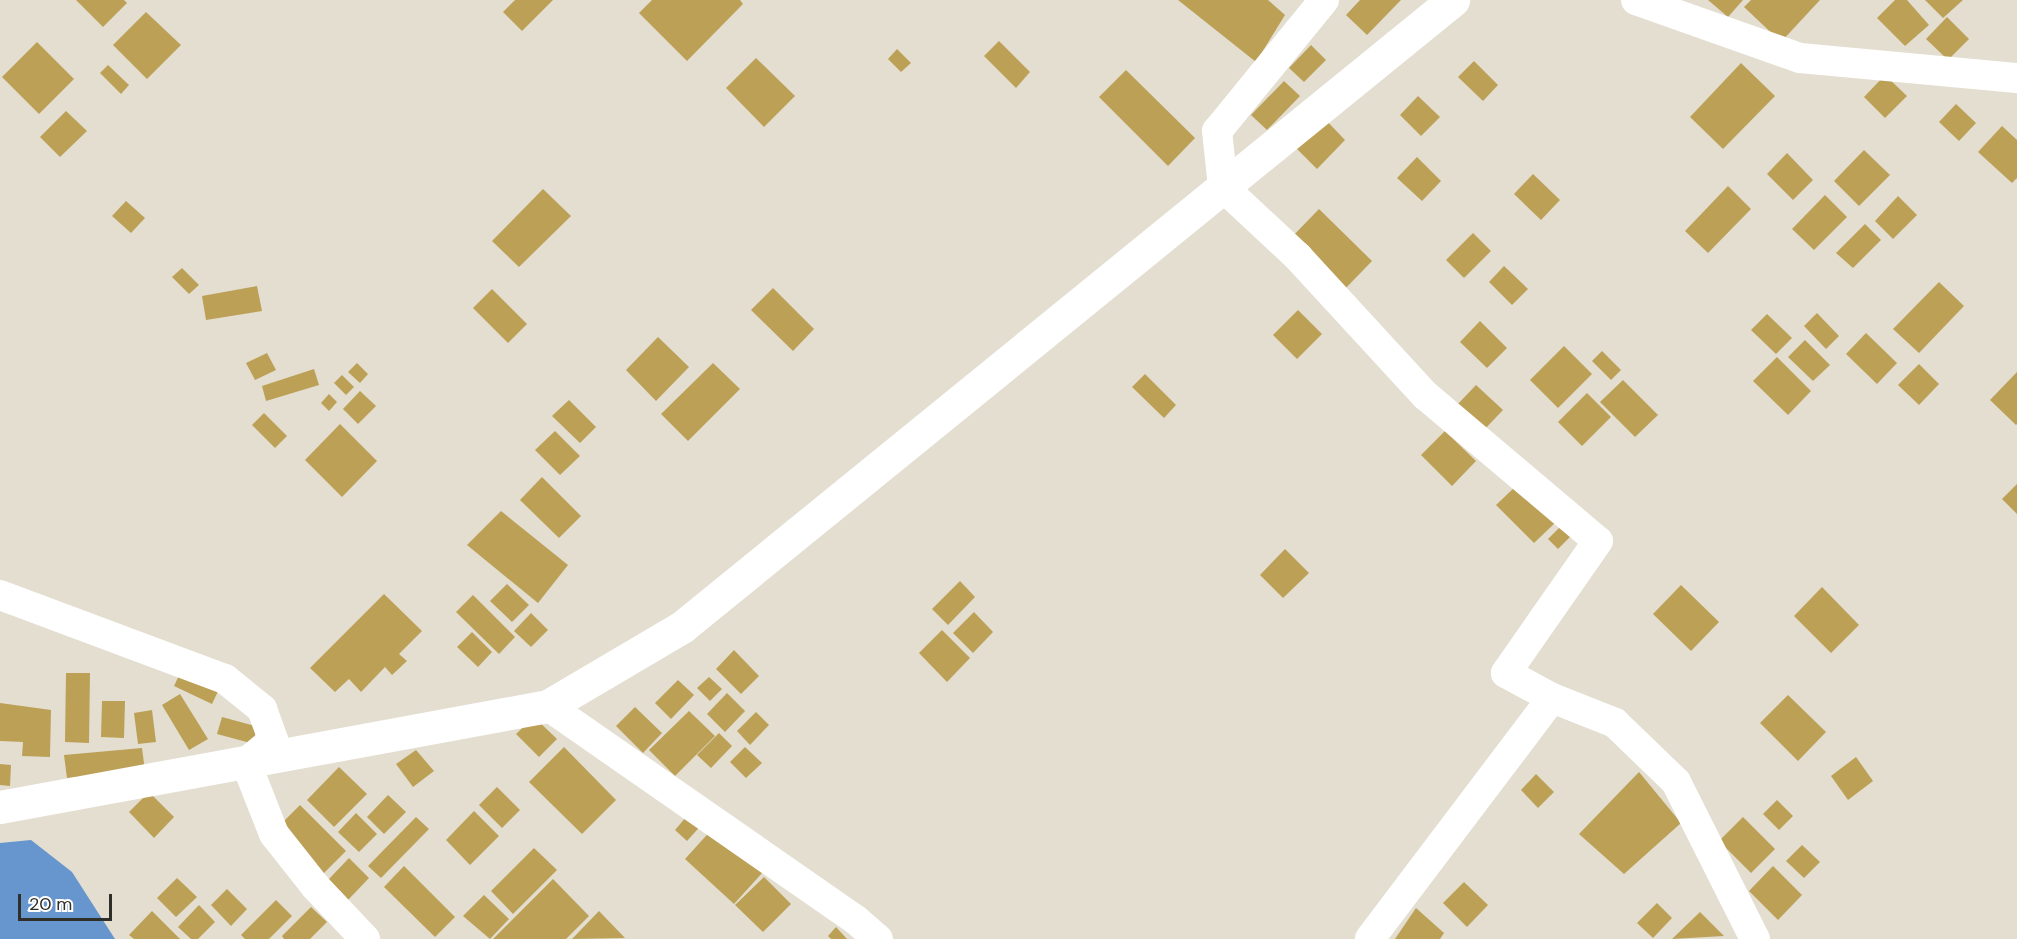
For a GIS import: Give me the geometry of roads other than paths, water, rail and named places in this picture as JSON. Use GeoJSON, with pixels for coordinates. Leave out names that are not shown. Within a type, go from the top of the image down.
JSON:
{"type":"FeatureCollection","features":[{"type":"Feature","properties":{"kind":"main road"},"geometry":{"type":"LineString","coordinates":[[0,807],[548,706],[682,627],[1453,0]]}},
{"type":"Feature","properties":{"kind":"street"},"geometry":{"type":"LineString","coordinates":[[1324,0],[1217,131],[1223,187],[1298,257],[1425,395],[1599,541],[1506,673],[1552,698],[1615,723],[1676,782],[1755,939]]}},
{"type":"Feature","properties":{"kind":"street"},"geometry":{"type":"LineString","coordinates":[[1636,0],[1800,58],[2017,78]]}},
{"type":"Feature","properties":{"kind":"street"},"geometry":{"type":"LineString","coordinates":[[0,595],[225,678],[262,709],[273,740],[246,763],[274,834],[315,886],[365,939]]}},
{"type":"Feature","properties":{"kind":"street"},"geometry":{"type":"LineString","coordinates":[[1370,939],[1552,698]]}},
{"type":"Feature","properties":{"kind":"street"},"geometry":{"type":"LineString","coordinates":[[548,706],[856,920],[878,939]]}},
{"type":"Feature","properties":{"kind":"water"},"geometry":{"type":"Polygon","coordinates":[[[31,840],[72,872],[115,939],[0,939],[0,843],[31,840]]]}}]}
